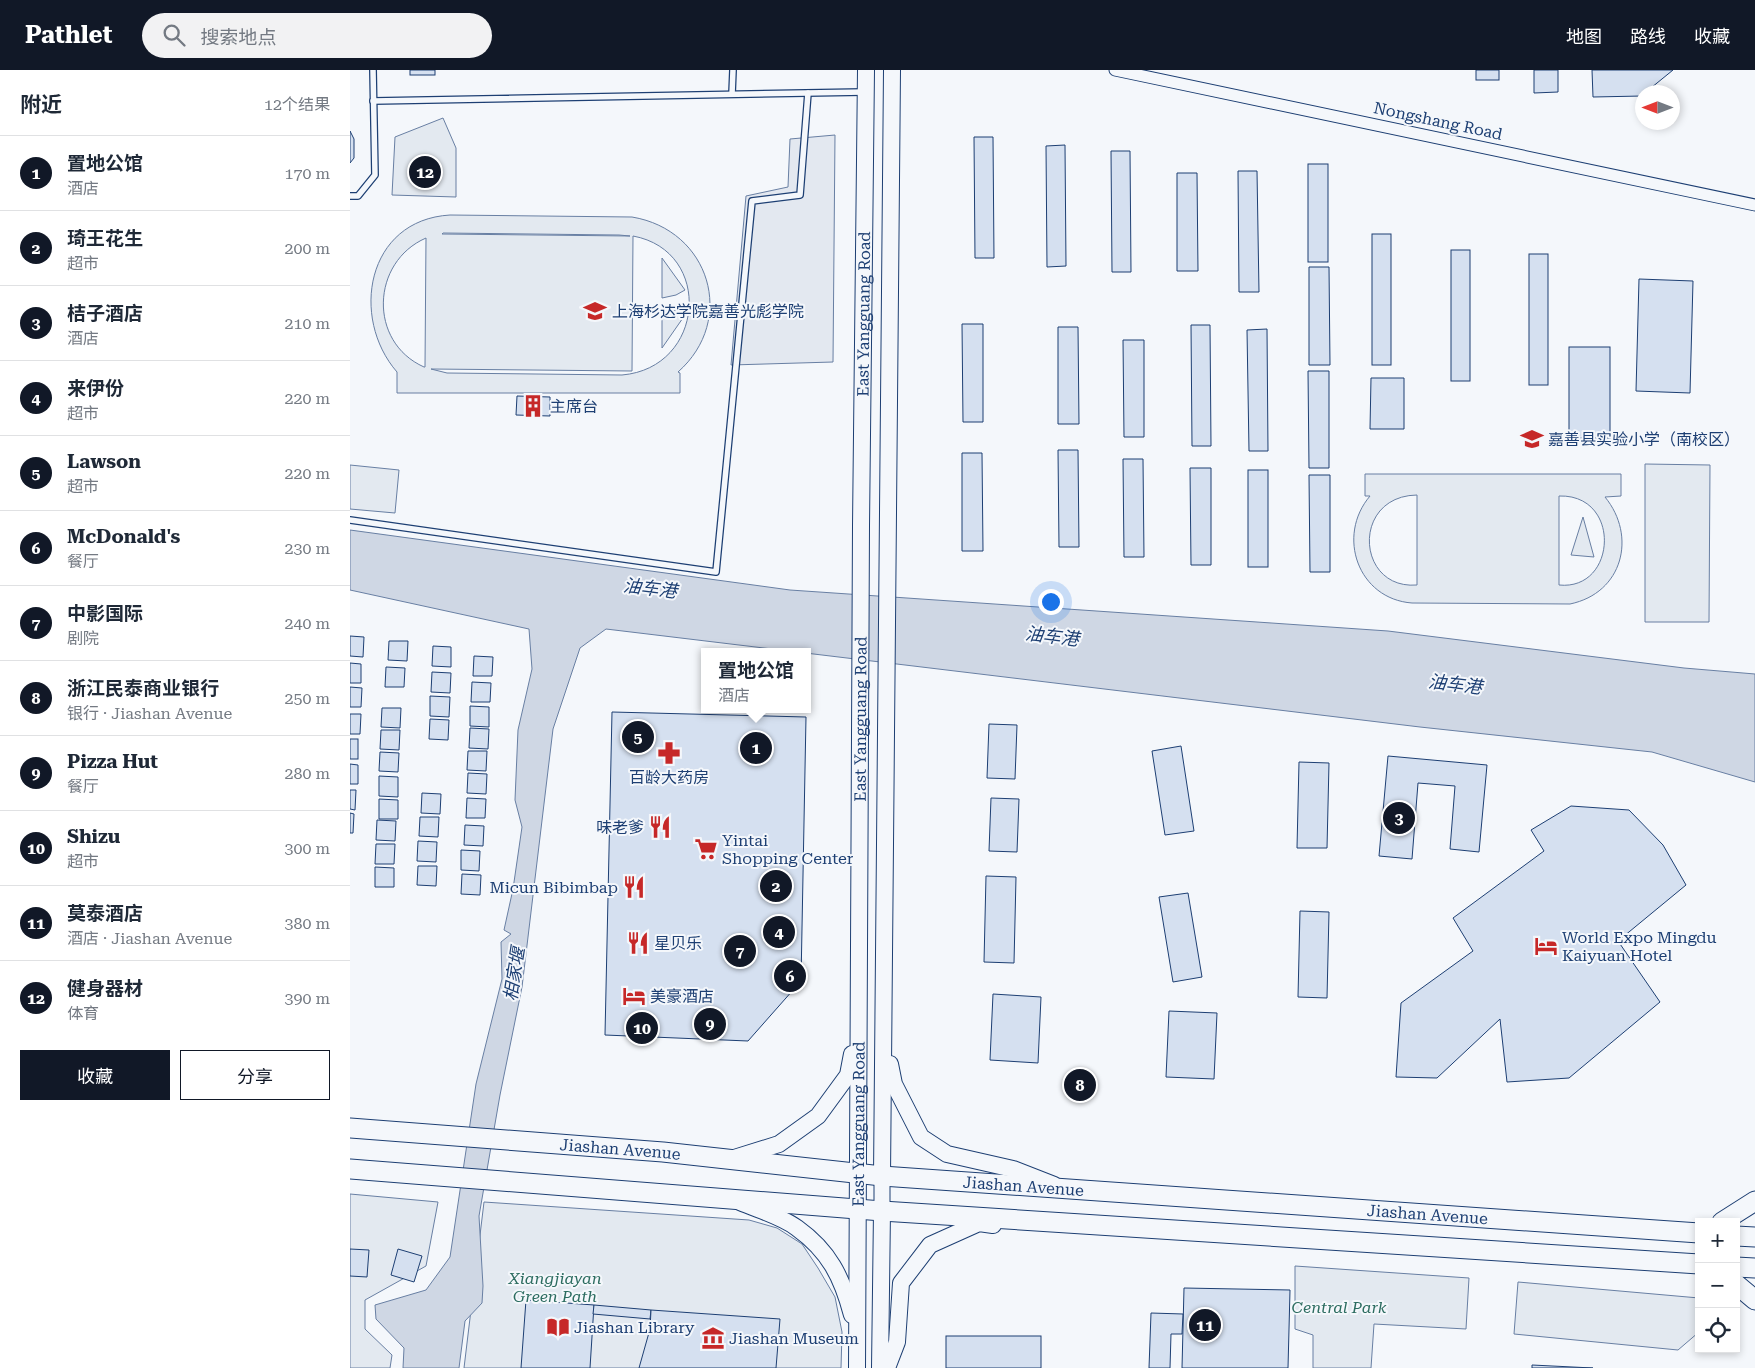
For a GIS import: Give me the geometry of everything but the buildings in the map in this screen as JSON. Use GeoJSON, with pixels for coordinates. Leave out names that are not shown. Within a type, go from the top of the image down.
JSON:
{"type":"FeatureCollection","features":[{"type":"Feature","properties":{"kind":"main road","name":"East Yangguang Road"},"geometry":{"type":"LineString","coordinates":[[857,1368],[861,526],[866,70]]}},
{"type":"Feature","properties":{"kind":"main road","name":"East Yangguang Road"},"geometry":{"type":"LineString","coordinates":[[882,1176],[892,70]]}},
{"type":"Feature","properties":{"kind":"main road"},"geometry":{"type":"LineString","coordinates":[[730,1159],[779,1144],[818,1116],[848,1075],[859,1023]]}},
{"type":"Feature","properties":{"kind":"main road"},"geometry":{"type":"LineString","coordinates":[[884,1024],[894,1084],[921,1137],[947,1154],[1014,1169],[1061,1188]]}},
{"type":"Feature","properties":{"kind":"main road","name":"Jiashan Avenue"},"geometry":{"type":"LineString","coordinates":[[350,1128],[502,1138],[730,1159],[882,1176],[1695,1233]]}},
{"type":"Feature","properties":{"kind":"main road","name":"Jiashan Avenue"},"geometry":{"type":"LineString","coordinates":[[350,1169],[882,1210],[1695,1264]]}},
{"type":"Feature","properties":{"kind":"main road"},"geometry":{"type":"LineString","coordinates":[[734,1199],[796,1227],[830,1258],[847,1297],[857,1336]]}},
{"type":"Feature","properties":{"kind":"main road"},"geometry":{"type":"LineString","coordinates":[[1728,1218],[1755,1201]]}},
{"type":"Feature","properties":{"kind":"main road","name":"East Yangguang Road"},"geometry":{"type":"LineString","coordinates":[[880,1368],[882,1210]]}},
{"type":"Feature","properties":{"kind":"main road"},"geometry":{"type":"LineString","coordinates":[[887,1368],[897,1342],[901,1283],[930,1245],[979,1223],[1014,1226],[1025,1220]]}},
{"type":"Feature","properties":{"kind":"main road"},"geometry":{"type":"LineString","coordinates":[[1740,1236],[1755,1237]]}},
{"type":"Feature","properties":{"kind":"main road"},"geometry":{"type":"LineString","coordinates":[[1740,1267],[1755,1268]]}},
{"type":"Feature","properties":{"kind":"main road"},"geometry":{"type":"LineString","coordinates":[[1740,1287],[1755,1300]]}},
{"type":"Feature","properties":{"kind":"street","name":"Nongshang Road"},"geometry":{"type":"LineString","coordinates":[[1114,70],[1755,205]]}},
{"type":"Feature","properties":{"kind":"street","name":"East Yangguang Road"},"geometry":{"type":"LineString","coordinates":[[882,1176],[882,1210]]}},
{"type":"Feature","properties":{"kind":"lane"},"geometry":{"type":"LineString","coordinates":[[350,196],[358,196],[375,175],[373,70]]}},
{"type":"Feature","properties":{"kind":"lane"},"geometry":{"type":"LineString","coordinates":[[732,94],[733,70]]}},
{"type":"Feature","properties":{"kind":"lane"},"geometry":{"type":"LineString","coordinates":[[373,101],[866,92]]}},
{"type":"Feature","properties":{"kind":"lane"},"geometry":{"type":"LineString","coordinates":[[350,520],[716,572],[752,201],[800,195],[808,93]]}},
{"type":"Feature","properties":{"kind":"green space"},"geometry":{"type":"Polygon","coordinates":[[[443,118],[456,148],[456,197],[392,195],[395,137],[443,118]]]}},
{"type":"Feature","properties":{"kind":"green space"},"geometry":{"type":"Polygon","coordinates":[[[450,215],[632,217],[659,225],[680,239],[696,258],[706,280],[710,304],[707,328],[696,351],[678,372],[680,373],[680,393],[397,393],[397,372],[382,350],[374,325],[371,300],[374,275],[384,253],[400,234],[422,221],[450,215]],[[442,234],[630,236],[619,235],[442,234]],[[633,236],[632,371],[431,369],[447,373],[622,375],[650,368],[670,352],[683,332],[689,308],[687,285],[677,263],[659,246],[633,236]],[[426,238],[408,249],[395,265],[386,283],[383,302],[386,322],[393,340],[406,355],[425,367],[426,238]]]}},
{"type":"Feature","properties":{"kind":"green space"},"geometry":{"type":"Polygon","coordinates":[[[662,258],[685,290],[676,295],[662,298],[662,258]]]}},
{"type":"Feature","properties":{"kind":"green space"},"geometry":{"type":"Polygon","coordinates":[[[662,309],[677,311],[685,315],[662,348],[662,309]]]}},
{"type":"Feature","properties":{"kind":"green space"},"geometry":{"type":"Polygon","coordinates":[[[1645,464],[1710,465],[1709,622],[1645,622],[1645,464]]]}},
{"type":"Feature","properties":{"kind":"green space"},"geometry":{"type":"Polygon","coordinates":[[[350,465],[399,470],[395,513],[350,509],[350,465]]]}},
{"type":"Feature","properties":{"kind":"green space"},"geometry":{"type":"Polygon","coordinates":[[[1365,474],[1621,474],[1621,496],[1605,497],[1615,512],[1620,529],[1622,545],[1619,561],[1613,576],[1602,588],[1588,598],[1570,604],[1412,603],[1393,599],[1378,590],[1366,578],[1358,563],[1354,546],[1355,529],[1360,512],[1370,496],[1365,496],[1365,474]],[[1417,495],[1396,499],[1381,510],[1372,525],[1369,542],[1373,559],[1382,573],[1397,583],[1417,585],[1417,495]],[[1559,496],[1559,585],[1578,583],[1592,573],[1601,559],[1604,542],[1602,525],[1594,510],[1579,499],[1559,496]]]}},
{"type":"Feature","properties":{"kind":"green space"},"geometry":{"type":"Polygon","coordinates":[[[1583,517],[1594,557],[1571,555],[1583,517]]]}},
{"type":"Feature","properties":{"kind":"green space"},"geometry":{"type":"Polygon","coordinates":[[[350,1194],[438,1202],[426,1266],[365,1300],[365,1329],[392,1355],[390,1368],[350,1368],[350,1194]]]}},
{"type":"Feature","properties":{"kind":"green space","name":"Xiangjiayan Green Path"},"geometry":{"type":"Polygon","coordinates":[[[484,1202],[749,1220],[777,1228],[802,1244],[835,1297],[842,1332],[841,1368],[464,1368],[484,1202]]]}},
{"type":"Feature","properties":{"kind":"green space","name":"Central Park"},"geometry":{"type":"Polygon","coordinates":[[[1295,1266],[1469,1278],[1466,1329],[1374,1324],[1371,1368],[1313,1368],[1313,1335],[1295,1329],[1295,1266]]]}},
{"type":"Feature","properties":{"kind":"green space"},"geometry":{"type":"Polygon","coordinates":[[[1518,1282],[1695,1298],[1695,1335],[1678,1350],[1514,1334],[1518,1282]]]}},
{"type":"Feature","properties":{"kind":"shaded area"},"geometry":{"type":"Polygon","coordinates":[[[835,135],[833,362],[731,365],[746,196],[788,187],[790,139],[835,135]]]}},
{"type":"Feature","properties":{"kind":"water"},"geometry":{"type":"Polygon","coordinates":[[[350,530],[790,590],[1388,631],[1684,668],[1755,674],[1755,782],[1652,752],[1420,727],[811,654],[811,648],[764,648],[606,629],[580,648],[553,729],[522,987],[500,1095],[479,1216],[483,1286],[482,1303],[465,1321],[459,1368],[403,1368],[404,1348],[376,1319],[375,1305],[426,1290],[450,1257],[476,1084],[502,979],[501,942],[511,934],[504,930],[513,889],[522,827],[515,800],[518,730],[532,669],[529,629],[350,590],[350,530]]]}},
{"type":"Feature","properties":{"kind":"place","name":"健身器材"},"geometry":{"type":"Point","coordinates":[425,172]}},
{"type":"Feature","properties":{"kind":"place","name":"上海杉达学院嘉善光彪学院"},"geometry":{"type":"Point","coordinates":[595,311]}},
{"type":"Feature","properties":{"kind":"place","name":"主席台"},"geometry":{"type":"Point","coordinates":[533,406]}},
{"type":"Feature","properties":{"kind":"place","name":"嘉善县实验小学（南校区）"},"geometry":{"type":"Point","coordinates":[1532,439]}},
{"type":"Feature","properties":{"kind":"place","name":"Lawson"},"geometry":{"type":"Point","coordinates":[638,737]}},
{"type":"Feature","properties":{"kind":"place","name":"置地公馆"},"geometry":{"type":"Point","coordinates":[756,748]}},
{"type":"Feature","properties":{"kind":"place","name":"百龄大药房"},"geometry":{"type":"Point","coordinates":[669,753]}},
{"type":"Feature","properties":{"kind":"place","name":"桔子酒店"},"geometry":{"type":"Point","coordinates":[1399,818]}},
{"type":"Feature","properties":{"kind":"place","name":"味老爹"},"geometry":{"type":"Point","coordinates":[660,827]}},
{"type":"Feature","properties":{"kind":"place","name":"Yintai Shopping Center"},"geometry":{"type":"Point","coordinates":[706,849]}},
{"type":"Feature","properties":{"kind":"place","name":"琦王花生"},"geometry":{"type":"Point","coordinates":[776,886]}},
{"type":"Feature","properties":{"kind":"place","name":"Micun Bibimbap"},"geometry":{"type":"Point","coordinates":[634,887]}},
{"type":"Feature","properties":{"kind":"place","name":"来伊份"},"geometry":{"type":"Point","coordinates":[779,932]}},
{"type":"Feature","properties":{"kind":"place","name":"星贝乐"},"geometry":{"type":"Point","coordinates":[638,943]}},
{"type":"Feature","properties":{"kind":"place","name":"World Expo Mingdu Kaiyuan Hotel"},"geometry":{"type":"Point","coordinates":[1546,946]}},
{"type":"Feature","properties":{"kind":"place","name":"中影国际"},"geometry":{"type":"Point","coordinates":[740,951]}},
{"type":"Feature","properties":{"kind":"place","name":"McDonald's"},"geometry":{"type":"Point","coordinates":[790,976]}},
{"type":"Feature","properties":{"kind":"place","name":"美豪酒店"},"geometry":{"type":"Point","coordinates":[634,996]}},
{"type":"Feature","properties":{"kind":"place","name":"Pizza Hut"},"geometry":{"type":"Point","coordinates":[710,1024]}},
{"type":"Feature","properties":{"kind":"place","name":"Shizu"},"geometry":{"type":"Point","coordinates":[642,1028]}},
{"type":"Feature","properties":{"kind":"place","name":"浙江民泰商业银行"},"geometry":{"type":"Point","coordinates":[1080,1085]}},
{"type":"Feature","properties":{"kind":"place","name":"莫泰酒店"},"geometry":{"type":"Point","coordinates":[1205,1325]}},
{"type":"Feature","properties":{"kind":"place","name":"Jiashan Library"},"geometry":{"type":"Point","coordinates":[558,1327]}},
{"type":"Feature","properties":{"kind":"place","name":"Jiashan Museum"},"geometry":{"type":"Point","coordinates":[713,1338]}},
{"type":"Feature","properties":{"kind":"water label","name":"油车港"},"geometry":{"type":"Point","coordinates":[650,588]}},
{"type":"Feature","properties":{"kind":"water label","name":"油车港"},"geometry":{"type":"Point","coordinates":[1052,636]}},
{"type":"Feature","properties":{"kind":"water label","name":"油车港"},"geometry":{"type":"Point","coordinates":[1455,684]}},
{"type":"Feature","properties":{"kind":"water label","name":"相家堰"},"geometry":{"type":"Point","coordinates":[514,974]}}]}
